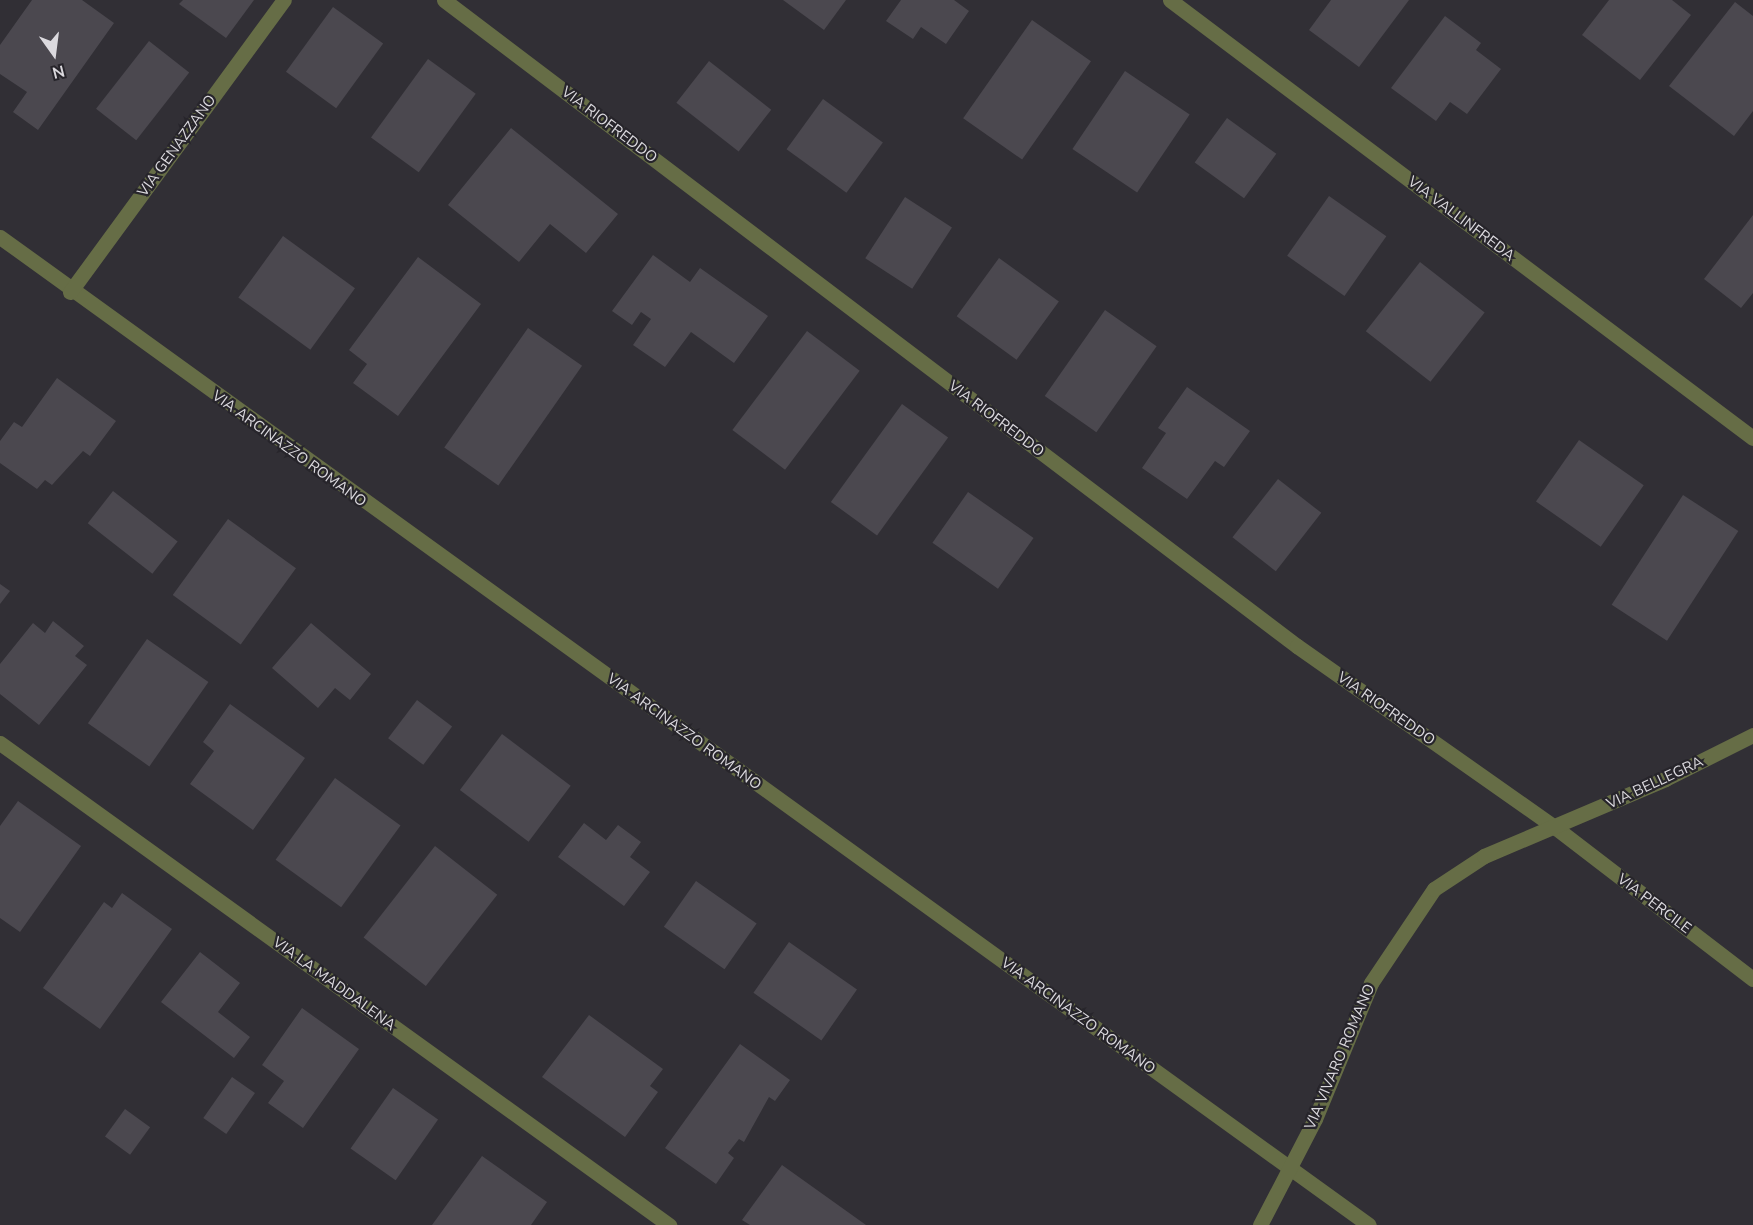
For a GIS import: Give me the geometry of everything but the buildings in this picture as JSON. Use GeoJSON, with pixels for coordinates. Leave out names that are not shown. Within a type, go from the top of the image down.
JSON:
{"type":"FeatureCollection","features":[{"type":"Feature","properties":{"kind":"street","name":"VIA GENAZZANO"},"geometry":{"type":"LineString","coordinates":[[70,292],[284,0]]}},
{"type":"Feature","properties":{"kind":"street","name":"VIA RIOFREDDO"},"geometry":{"type":"LineString","coordinates":[[444,0],[1289,641],[1556,828]]}},
{"type":"Feature","properties":{"kind":"street","name":"VIA VALLINFREDA"},"geometry":{"type":"LineString","coordinates":[[1170,0],[1753,438]]}},
{"type":"Feature","properties":{"kind":"street","name":"VIA ARCINAZZO ROMANO"},"geometry":{"type":"LineString","coordinates":[[0,237],[70,292],[1369,1225]]}},
{"type":"Feature","properties":{"kind":"street","name":"VIA BELLEGRA"},"geometry":{"type":"LineString","coordinates":[[1556,828],[1753,735]]}},
{"type":"Feature","properties":{"kind":"street","name":"VIA LA MADDALENA"},"geometry":{"type":"LineString","coordinates":[[0,743],[669,1225]]}},
{"type":"Feature","properties":{"kind":"street","name":"VIA PERCILE"},"geometry":{"type":"LineString","coordinates":[[1556,828],[1753,979]]}},
{"type":"Feature","properties":{"kind":"street","name":"VIA VIVARO ROMANO"},"geometry":{"type":"LineString","coordinates":[[1260,1225],[1291,1168],[1362,1001],[1420,905],[1470,864],[1556,828]]}}]}
